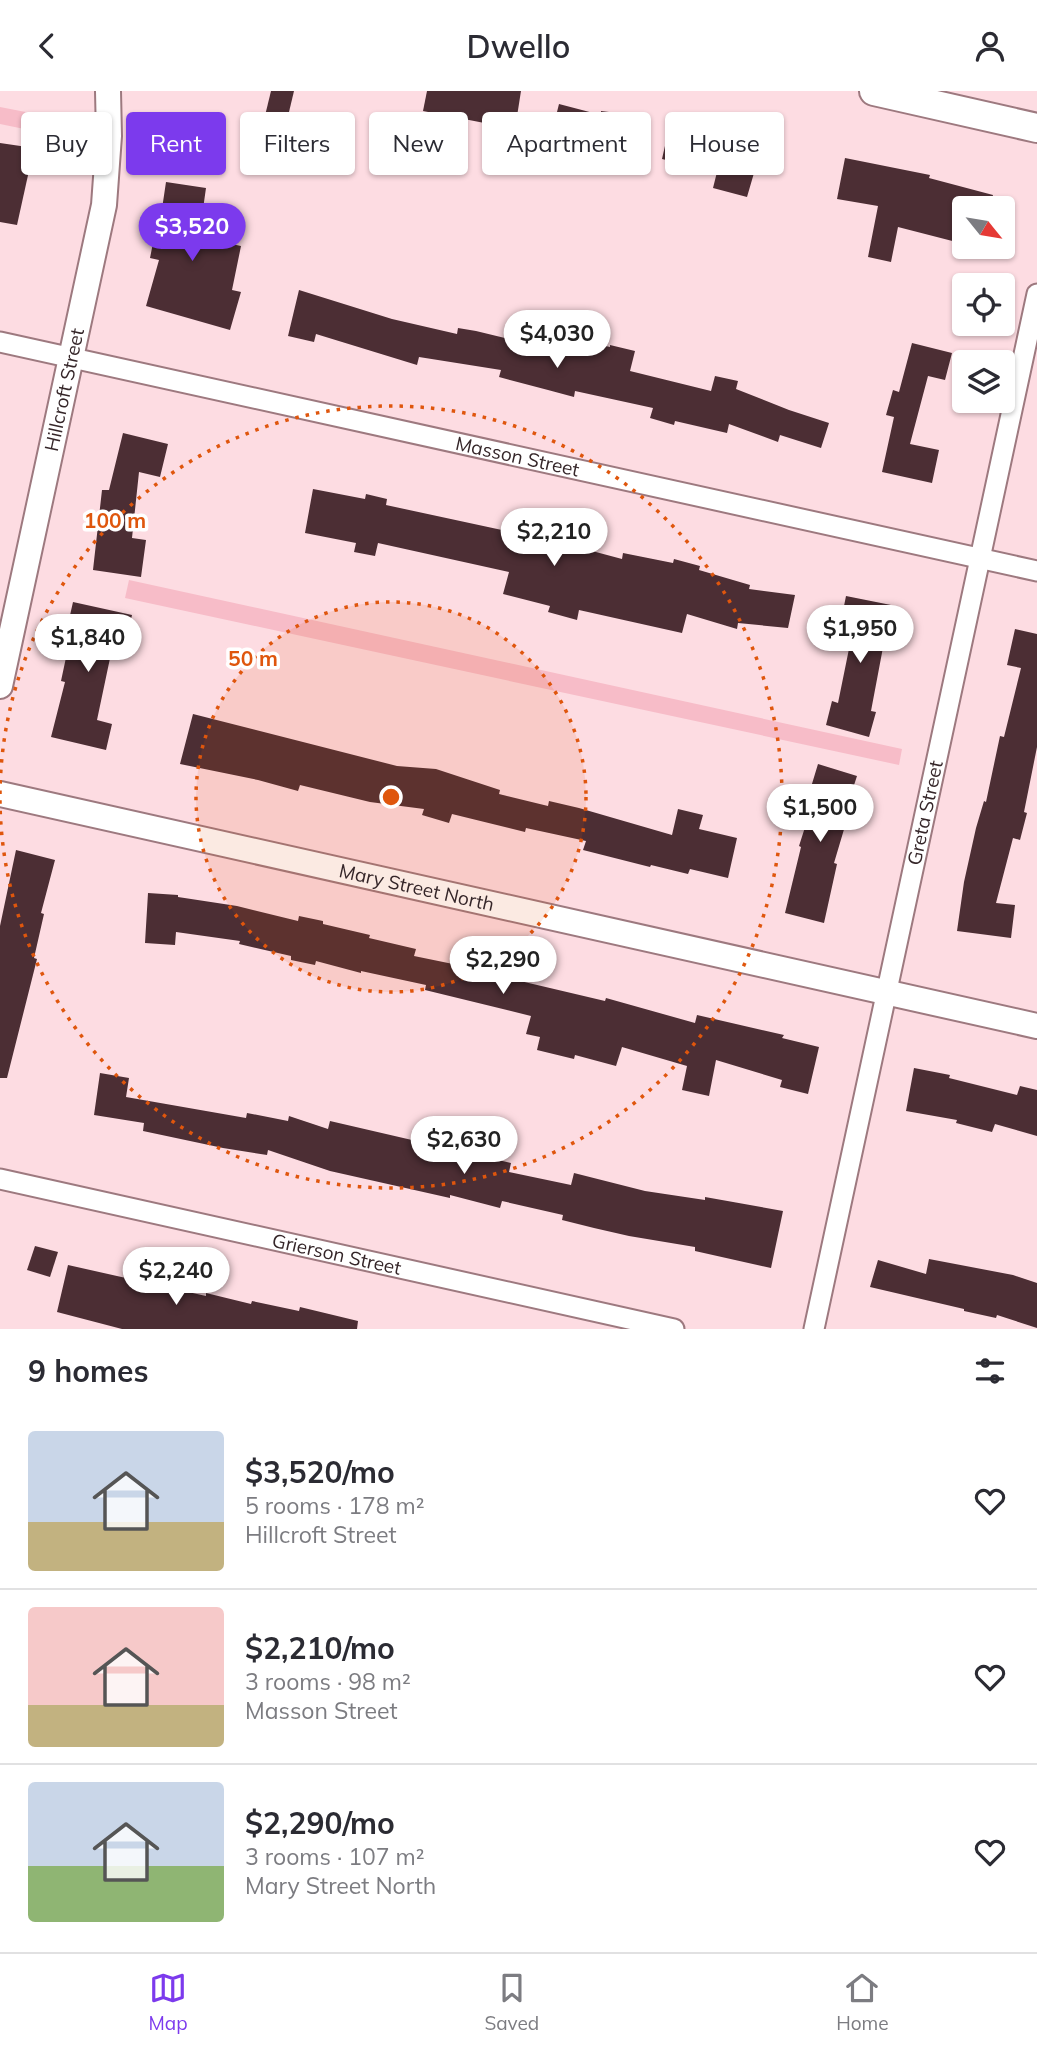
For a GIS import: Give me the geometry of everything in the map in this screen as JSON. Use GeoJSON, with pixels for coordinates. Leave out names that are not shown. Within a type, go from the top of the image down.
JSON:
{"type":"FeatureCollection","features":[{"type":"Feature","properties":{"kind":"main road"},"geometry":{"type":"LineString","coordinates":[[874,91],[1037,128]]}},
{"type":"Feature","properties":{"kind":"street","name":"Hillcroft Street"},"geometry":{"type":"LineString","coordinates":[[0,686],[104,205],[109,136],[108,91]]}},
{"type":"Feature","properties":{"kind":"street","name":"Greta Street"},"geometry":{"type":"LineString","coordinates":[[814,1329],[884,992],[1037,294]]}},
{"type":"Feature","properties":{"kind":"street","name":"Masson Street"},"geometry":{"type":"LineString","coordinates":[[0,342],[1037,571]]}},
{"type":"Feature","properties":{"kind":"street","name":"Mary Street North"},"geometry":{"type":"LineString","coordinates":[[0,795],[1037,1026]]}},
{"type":"Feature","properties":{"kind":"street","name":"Grierson Street"},"geometry":{"type":"LineString","coordinates":[[0,1179],[674,1329]]}},
{"type":"Feature","properties":{"kind":"shaded area"},"geometry":{"type":"Polygon","coordinates":[[[0,107],[26,112],[21,112],[21,128],[0,124],[0,107]]]}},
{"type":"Feature","properties":{"kind":"shaded area"},"geometry":{"type":"Polygon","coordinates":[[[129,580],[902,749],[899,765],[125,598],[129,580]]]}},
{"type":"Feature","properties":{"kind":"building"},"geometry":{"type":"Polygon","coordinates":[[[271,91],[294,91],[289,112],[266,112],[271,91]]]}},
{"type":"Feature","properties":{"kind":"building"},"geometry":{"type":"Polygon","coordinates":[[[427,91],[521,91],[518,112],[482,112],[482,123],[468,120],[468,112],[423,111],[427,91]]]}},
{"type":"Feature","properties":{"kind":"building"},"geometry":{"type":"Polygon","coordinates":[[[559,104],[590,112],[557,112],[559,104]]]}},
{"type":"Feature","properties":{"kind":"building"},"geometry":{"type":"Polygon","coordinates":[[[0,143],[21,146],[21,175],[28,175],[17,225],[0,222],[0,143]]]}},
{"type":"Feature","properties":{"kind":"building"},"geometry":{"type":"Polygon","coordinates":[[[845,158],[930,175],[929,178],[993,195],[952,196],[952,241],[898,227],[891,262],[868,257],[878,206],[837,199],[845,158]]]}},
{"type":"Feature","properties":{"kind":"building"},"geometry":{"type":"Polygon","coordinates":[[[716,175],[753,175],[747,197],[713,188],[716,175]]]}},
{"type":"Feature","properties":{"kind":"building"},"geometry":{"type":"Polygon","coordinates":[[[166,182],[206,188],[199,237],[241,246],[232,290],[241,292],[230,330],[146,306],[159,260],[150,258],[156,228],[159,229],[166,182]]]}},
{"type":"Feature","properties":{"kind":"building"},"geometry":{"type":"Polygon","coordinates":[[[299,290],[392,319],[457,334],[458,328],[476,331],[558,351],[561,336],[635,351],[630,371],[711,391],[715,376],[738,381],[736,389],[829,423],[821,448],[780,435],[778,442],[729,424],[727,433],[675,421],[674,425],[650,418],[653,408],[575,391],[574,397],[499,377],[501,370],[419,357],[417,365],[316,334],[314,342],[288,336],[299,290]]]}},
{"type":"Feature","properties":{"kind":"building"},"geometry":{"type":"Polygon","coordinates":[[[912,343],[952,353],[945,380],[928,376],[910,444],[939,450],[932,483],[882,472],[894,417],[886,415],[893,390],[899,392],[912,343]]]}},
{"type":"Feature","properties":{"kind":"building"},"geometry":{"type":"Polygon","coordinates":[[[123,433],[168,444],[160,477],[139,472],[132,538],[146,540],[141,577],[93,570],[102,490],[109,490],[123,433]]]}},
{"type":"Feature","properties":{"kind":"building"},"geometry":{"type":"Polygon","coordinates":[[[313,489],[365,499],[366,494],[387,499],[386,505],[566,544],[622,559],[623,553],[673,563],[674,559],[700,566],[699,570],[750,585],[749,589],[795,595],[788,628],[738,623],[737,629],[687,614],[682,633],[579,610],[577,620],[548,612],[550,606],[503,594],[509,572],[378,543],[375,556],[354,552],[356,543],[305,533],[313,489]]]}},
{"type":"Feature","properties":{"kind":"building"},"geometry":{"type":"Polygon","coordinates":[[[846,596],[891,605],[871,711],[876,712],[869,737],[826,725],[832,701],[838,703],[851,639],[838,636],[846,596]]]}},
{"type":"Feature","properties":{"kind":"building"},"geometry":{"type":"Polygon","coordinates":[[[73,602],[132,615],[125,646],[113,644],[97,720],[112,724],[106,750],[51,737],[65,682],[61,681],[71,634],[66,633],[73,602]]]}},
{"type":"Feature","properties":{"kind":"building"},"geometry":{"type":"Polygon","coordinates":[[[1015,629],[1037,634],[1037,747],[1020,840],[1013,838],[996,903],[1015,905],[1011,938],[957,931],[976,828],[984,801],[986,802],[1000,736],[1004,737],[1021,668],[1007,665],[1015,629]]]}},
{"type":"Feature","properties":{"kind":"building"},"geometry":{"type":"Polygon","coordinates":[[[193,714],[397,766],[436,769],[500,790],[499,794],[548,806],[549,801],[579,808],[672,835],[678,809],[703,815],[699,829],[737,838],[728,878],[690,869],[688,874],[651,865],[650,867],[583,850],[586,841],[526,828],[525,832],[452,814],[449,823],[422,815],[424,809],[370,802],[300,785],[298,791],[180,764],[193,714]]]}},
{"type":"Feature","properties":{"kind":"building"},"geometry":{"type":"Polygon","coordinates":[[[818,764],[857,776],[841,825],[845,826],[834,863],[837,864],[824,923],[785,913],[801,847],[799,846],[814,799],[808,797],[818,764]]]}},
{"type":"Feature","properties":{"kind":"building"},"geometry":{"type":"Polygon","coordinates":[[[16,850],[55,860],[41,913],[44,914],[34,958],[37,959],[7,1078],[0,1078],[0,926],[16,850]]]}},
{"type":"Feature","properties":{"kind":"building"},"geometry":{"type":"Polygon","coordinates":[[[148,893],[178,895],[237,906],[298,921],[299,916],[323,921],[323,924],[370,935],[369,938],[416,949],[414,956],[487,971],[488,969],[517,977],[516,980],[605,1001],[606,998],[695,1023],[697,1015],[784,1035],[782,1038],[819,1047],[808,1094],[780,1087],[782,1080],[716,1060],[709,1096],[682,1090],[687,1066],[622,1047],[616,1066],[575,1055],[574,1059],[537,1050],[540,1037],[526,1034],[531,1016],[425,990],[426,985],[361,973],[316,961],[315,965],[291,960],[291,956],[239,944],[240,941],[176,932],[175,945],[145,943],[148,893]]]}},
{"type":"Feature","properties":{"kind":"building"},"geometry":{"type":"Polygon","coordinates":[[[914,1068],[950,1075],[949,1078],[1017,1095],[1020,1086],[1037,1090],[1037,1136],[995,1124],[992,1132],[956,1123],[957,1120],[906,1111],[914,1068]]]}},
{"type":"Feature","properties":{"kind":"building"},"geometry":{"type":"Polygon","coordinates":[[[100,1073],[129,1078],[126,1097],[246,1118],[247,1113],[288,1121],[289,1116],[328,1129],[330,1121],[511,1163],[509,1172],[571,1185],[574,1173],[645,1191],[705,1200],[705,1197],[783,1211],[771,1268],[695,1251],[695,1247],[594,1228],[562,1220],[563,1215],[502,1201],[500,1208],[330,1171],[268,1150],[267,1155],[143,1131],[144,1123],[94,1115],[100,1073]]]}},
{"type":"Feature","properties":{"kind":"building"},"geometry":{"type":"Polygon","coordinates":[[[35,1246],[58,1252],[50,1277],[27,1270],[35,1246]]]}},
{"type":"Feature","properties":{"kind":"building"},"geometry":{"type":"Polygon","coordinates":[[[929,1259],[1013,1275],[1037,1283],[1037,1328],[997,1315],[996,1318],[964,1311],[870,1287],[878,1260],[926,1274],[929,1259]]]}},
{"type":"Feature","properties":{"kind":"building"},"geometry":{"type":"Polygon","coordinates":[[[68,1265],[206,1296],[206,1293],[251,1304],[252,1301],[299,1311],[300,1307],[358,1321],[357,1329],[122,1329],[57,1312],[68,1265]]]}}]}
